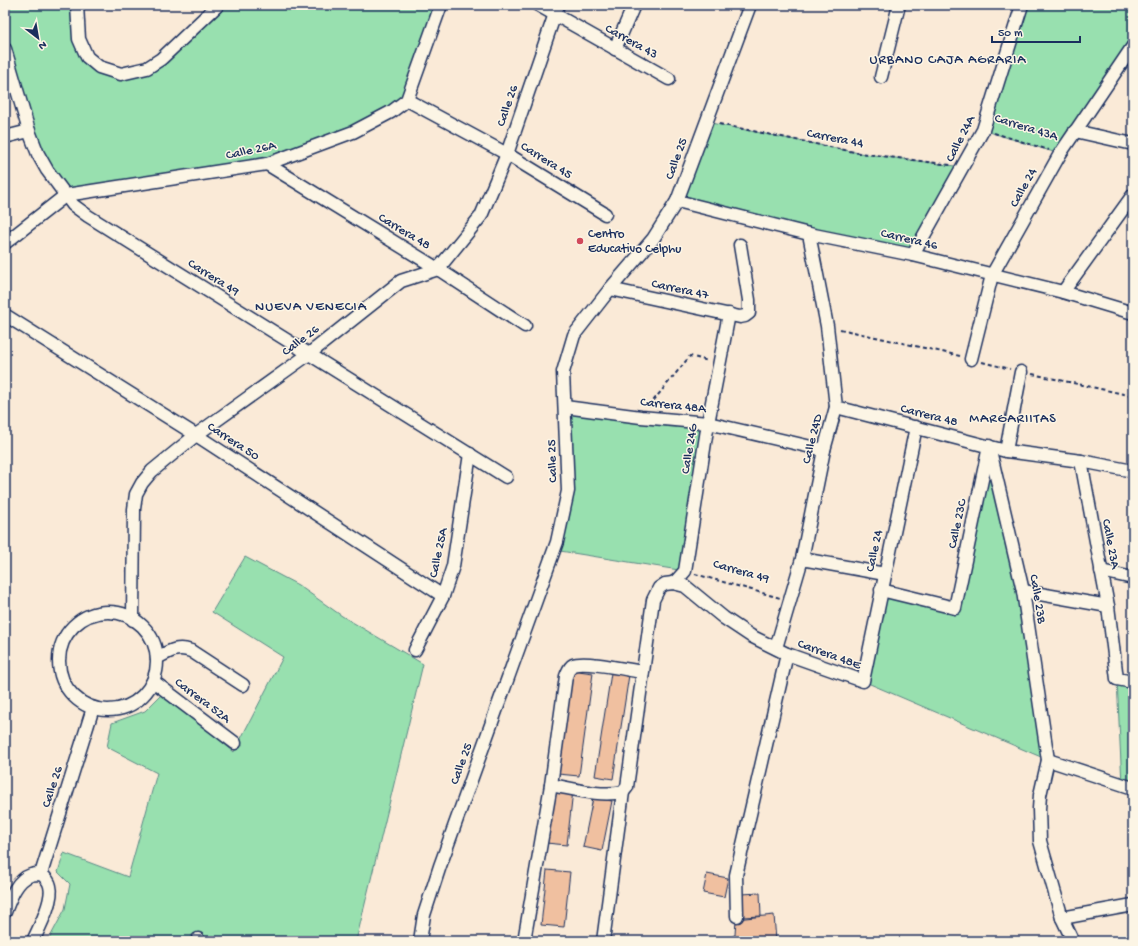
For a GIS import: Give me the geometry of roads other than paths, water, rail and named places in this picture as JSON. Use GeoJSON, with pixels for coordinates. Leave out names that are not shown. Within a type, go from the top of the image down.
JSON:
{"type":"FeatureCollection","features":[{"type":"Feature","properties":{"kind":"street"},"geometry":{"type":"LineString","coordinates":[[77,5],[79,39],[87,57],[99,67],[121,74],[147,68],[161,59],[218,5]]}},
{"type":"Feature","properties":{"kind":"street"},"geometry":{"type":"LineString","coordinates":[[407,100],[441,5]]}},
{"type":"Feature","properties":{"kind":"street","name":"Carrera 43"},"geometry":{"type":"LineString","coordinates":[[538,5],[556,10],[615,49],[669,79]]}},
{"type":"Feature","properties":{"kind":"street"},"geometry":{"type":"LineString","coordinates":[[615,49],[634,5]]}},
{"type":"Feature","properties":{"kind":"street","name":"Calle 25"},"geometry":{"type":"LineString","coordinates":[[420,941],[424,916],[440,866],[557,542],[568,491],[563,372],[574,335],[610,289],[653,239],[677,201],[750,5]]}},
{"type":"Feature","properties":{"kind":"street"},"geometry":{"type":"LineString","coordinates":[[881,77],[899,5]]}},
{"type":"Feature","properties":{"kind":"street","name":"Calle 24A"},"geometry":{"type":"LineString","coordinates":[[913,254],[983,130],[1022,5]]}},
{"type":"Feature","properties":{"kind":"street","name":"Calle 26"},"geometry":{"type":"LineString","coordinates":[[133,620],[134,509],[136,494],[142,483],[152,471],[196,435],[309,354],[401,281],[438,269],[481,216],[507,154],[556,10]]}},
{"type":"Feature","properties":{"kind":"street","name":"Calle 24"},"geometry":{"type":"LineString","coordinates":[[971,359],[992,275],[1060,154],[1133,46]]}},
{"type":"Feature","properties":{"kind":"street","name":"Carrera 49"},"geometry":{"type":"LineString","coordinates":[[5,49],[29,131],[38,154],[46,170],[73,205],[88,216],[506,477]]}},
{"type":"Feature","properties":{"kind":"street","name":"Carrera 45"},"geometry":{"type":"LineString","coordinates":[[407,100],[507,154],[605,214]]}},
{"type":"Feature","properties":{"kind":"street","name":"Calle 26A"},"geometry":{"type":"LineString","coordinates":[[5,243],[66,195],[267,164],[353,132],[392,112],[407,100]]}},
{"type":"Feature","properties":{"kind":"street"},"geometry":{"type":"LineString","coordinates":[[5,137],[29,131]]}},
{"type":"Feature","properties":{"kind":"street","name":"Carrera 43A"},"geometry":{"type":"LineString","coordinates":[[1075,131],[1133,144]]}},
{"type":"Feature","properties":{"kind":"street","name":"Carrera 48"},"geometry":{"type":"LineString","coordinates":[[267,164],[438,269],[525,326]]}},
{"type":"Feature","properties":{"kind":"street"},"geometry":{"type":"LineString","coordinates":[[1063,292],[1133,195]]}},
{"type":"Feature","properties":{"kind":"street","name":"Carrera 46"},"geometry":{"type":"LineString","coordinates":[[677,201],[809,234],[913,254],[1063,292],[1133,313]]}},
{"type":"Feature","properties":{"kind":"street","name":"Calle 24D"},"geometry":{"type":"LineString","coordinates":[[737,916],[736,875],[791,601],[802,559],[824,450],[836,407],[827,326],[809,234]]}},
{"type":"Feature","properties":{"kind":"street","name":"Carrera 47"},"geometry":{"type":"LineString","coordinates":[[610,289],[740,317],[745,316],[749,313],[749,300],[740,246]]}},
{"type":"Feature","properties":{"kind":"street","name":"Calle 24G"},"geometry":{"type":"LineString","coordinates":[[673,583],[685,571],[708,423],[730,314]]}},
{"type":"Feature","properties":{"kind":"street","name":"Carrera 50"},"geometry":{"type":"LineString","coordinates":[[5,315],[196,435],[443,596]]}},
{"type":"Feature","properties":{"kind":"street"},"geometry":{"type":"LineString","coordinates":[[1006,451],[1021,372]]}},
{"type":"Feature","properties":{"kind":"street","name":"Carrera 48"},"geometry":{"type":"LineString","coordinates":[[836,407],[1006,451],[1133,471]]}},
{"type":"Feature","properties":{"kind":"street","name":"Carrera 48A"},"geometry":{"type":"LineString","coordinates":[[565,408],[708,423],[824,450]]}},
{"type":"Feature","properties":{"kind":"street","name":"Calle 24"},"geometry":{"type":"LineString","coordinates":[[863,681],[884,574],[916,427]]}},
{"type":"Feature","properties":{"kind":"street","name":"Calle 23B"},"geometry":{"type":"LineString","coordinates":[[989,446],[1023,591],[1048,760]]}},
{"type":"Feature","properties":{"kind":"street","name":"Calle 23C"},"geometry":{"type":"LineString","coordinates":[[881,590],[955,608],[989,446]]}},
{"type":"Feature","properties":{"kind":"street","name":"Calle 25A"},"geometry":{"type":"LineString","coordinates":[[415,650],[443,596],[453,566],[470,454]]}},
{"type":"Feature","properties":{"kind":"street","name":"Calle 23A"},"geometry":{"type":"LineString","coordinates":[[1081,462],[1108,606],[1117,679],[1133,682]]}},
{"type":"Feature","properties":{"kind":"street"},"geometry":{"type":"LineString","coordinates":[[802,559],[884,574]]}},
{"type":"Feature","properties":{"kind":"street"},"geometry":{"type":"LineString","coordinates":[[1101,571],[1133,578]]}},
{"type":"Feature","properties":{"kind":"street"},"geometry":{"type":"LineString","coordinates":[[603,941],[623,792],[627,787],[653,600],[659,588],[665,584],[673,583]]}},
{"type":"Feature","properties":{"kind":"street","name":"Carrera 48E"},"geometry":{"type":"LineString","coordinates":[[673,583],[685,586],[730,622],[751,636],[781,651],[863,681]]}},
{"type":"Feature","properties":{"kind":"street"},"geometry":{"type":"LineString","coordinates":[[1023,591],[1108,606]]}},
{"type":"Feature","properties":{"kind":"street"},"geometry":{"type":"LineString","coordinates":[[102,613],[124,615],[143,627],[155,646],[157,658],[153,681],[147,691],[128,706],[111,710],[93,708],[74,697],[62,679],[60,668],[62,646],[66,636],[82,621],[91,616],[102,613]]}},
{"type":"Feature","properties":{"kind":"street"},"geometry":{"type":"LineString","coordinates":[[157,658],[171,651],[182,648],[191,651],[243,685]]}},
{"type":"Feature","properties":{"kind":"street"},"geometry":{"type":"LineString","coordinates":[[524,941],[551,785],[566,676],[569,668],[573,665],[587,664],[642,672]]}},
{"type":"Feature","properties":{"kind":"street","name":"Carrera 52A"},"geometry":{"type":"LineString","coordinates":[[153,681],[235,743]]}},
{"type":"Feature","properties":{"kind":"street","name":"Calle 26"},"geometry":{"type":"LineString","coordinates":[[41,874],[93,708]]}},
{"type":"Feature","properties":{"kind":"street"},"geometry":{"type":"LineString","coordinates":[[1072,941],[1062,918],[1040,841],[1040,795],[1048,760],[1133,788]]}},
{"type":"Feature","properties":{"kind":"street"},"geometry":{"type":"LineString","coordinates":[[551,785],[599,793],[614,794],[623,792]]}},
{"type":"Feature","properties":{"kind":"street"},"geometry":{"type":"LineString","coordinates":[[5,912],[13,892],[22,881],[30,875],[41,874],[46,878],[51,886],[51,894],[47,908],[33,941]]}},
{"type":"Feature","properties":{"kind":"street"},"geometry":{"type":"LineString","coordinates":[[1062,918],[1133,905]]}},
{"type":"Feature","properties":{"kind":"place","name":"Centro Educativo Celphu"},"geometry":{"type":"Point","coordinates":[580,241]}},
{"type":"Feature","properties":{"kind":"district","name":"URBANO CAJA AGRARIA"},"geometry":{"type":"Point","coordinates":[948,60]}},
{"type":"Feature","properties":{"kind":"district","name":"NUEVA VENECIA"},"geometry":{"type":"Point","coordinates":[311,307]}},
{"type":"Feature","properties":{"kind":"district","name":"MARGARIITAS"},"geometry":{"type":"Point","coordinates":[1013,419]}}]}
